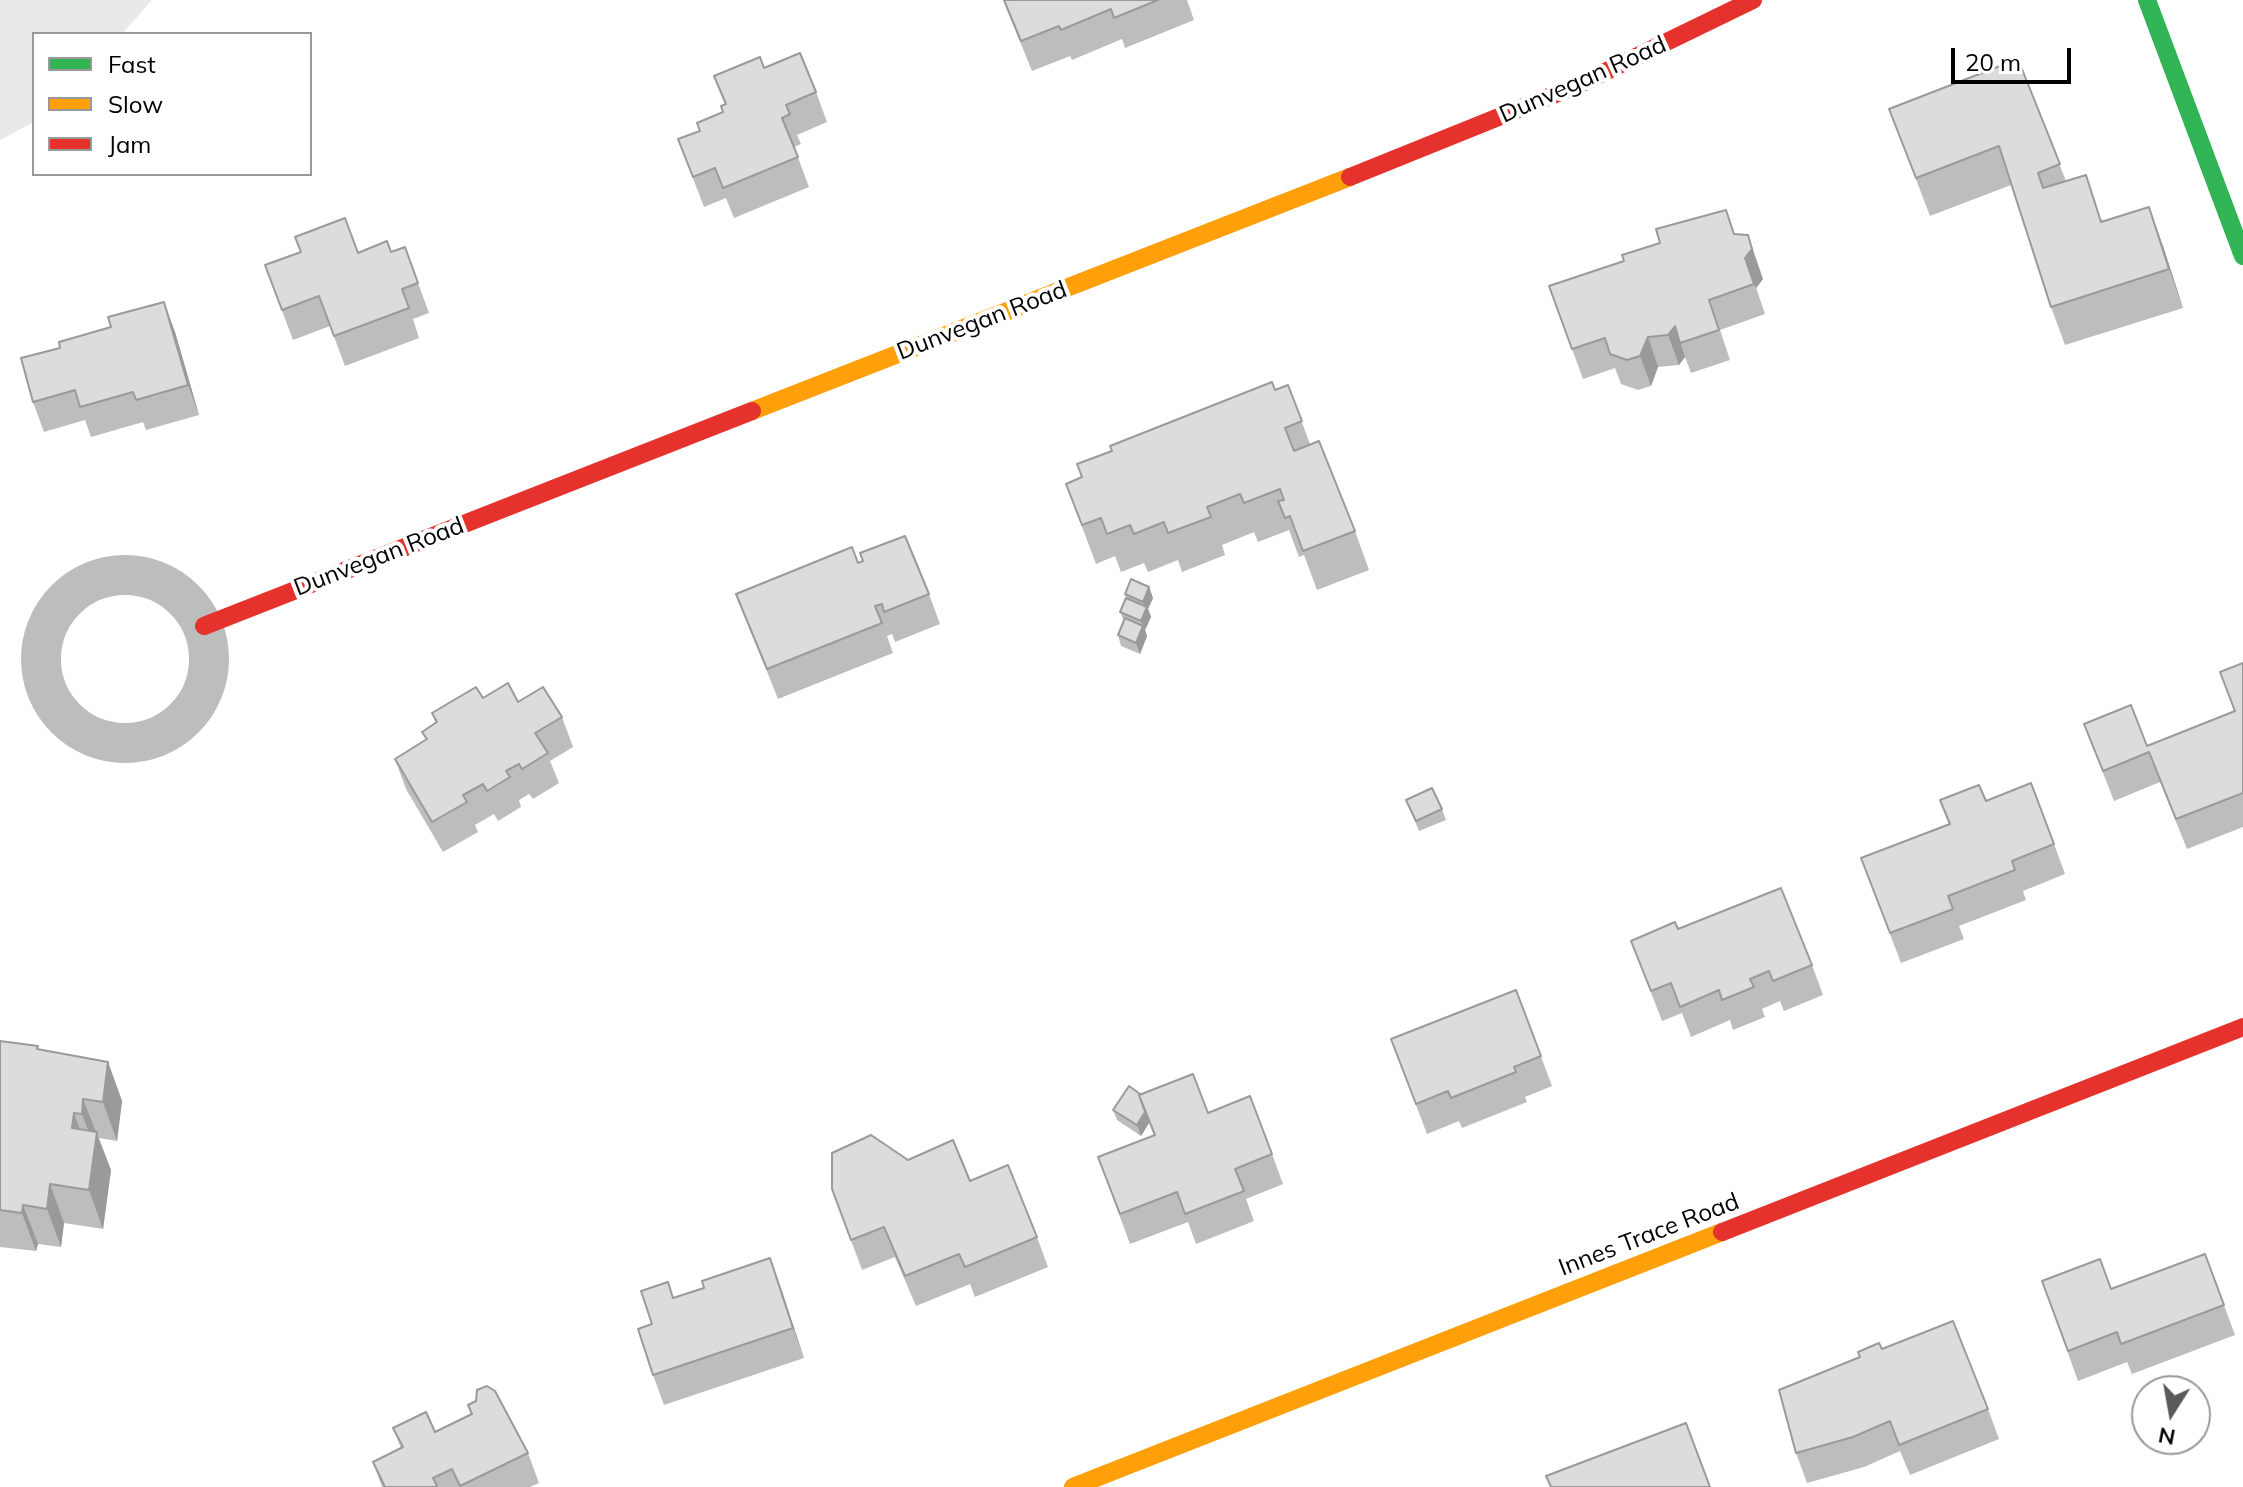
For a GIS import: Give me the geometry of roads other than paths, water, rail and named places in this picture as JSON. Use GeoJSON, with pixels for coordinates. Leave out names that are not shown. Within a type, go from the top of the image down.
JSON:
{"type":"FeatureCollection","features":[{"type":"Feature","properties":{"kind":"street","name":"Dunvegan Road"},"geometry":{"type":"LineString","coordinates":[[204,626],[1417,151],[1578,85],[1753,0]]}},
{"type":"Feature","properties":{"kind":"street"},"geometry":{"type":"LineString","coordinates":[[2147,0],[2243,256]]}},
{"type":"Feature","properties":{"kind":"street"},"geometry":{"type":"LineString","coordinates":[[137,575],[151,579],[165,584],[188,601],[204,626],[211,652],[209,679],[198,703],[181,723],[158,737],[132,744],[93,736],[60,714],[46,691],[40,662],[44,633],[58,607],[80,587],[107,576],[137,575]]}},
{"type":"Feature","properties":{"kind":"street","name":"Innes Trace Road"},"geometry":{"type":"LineString","coordinates":[[1073,1487],[2243,1027]]}}]}
